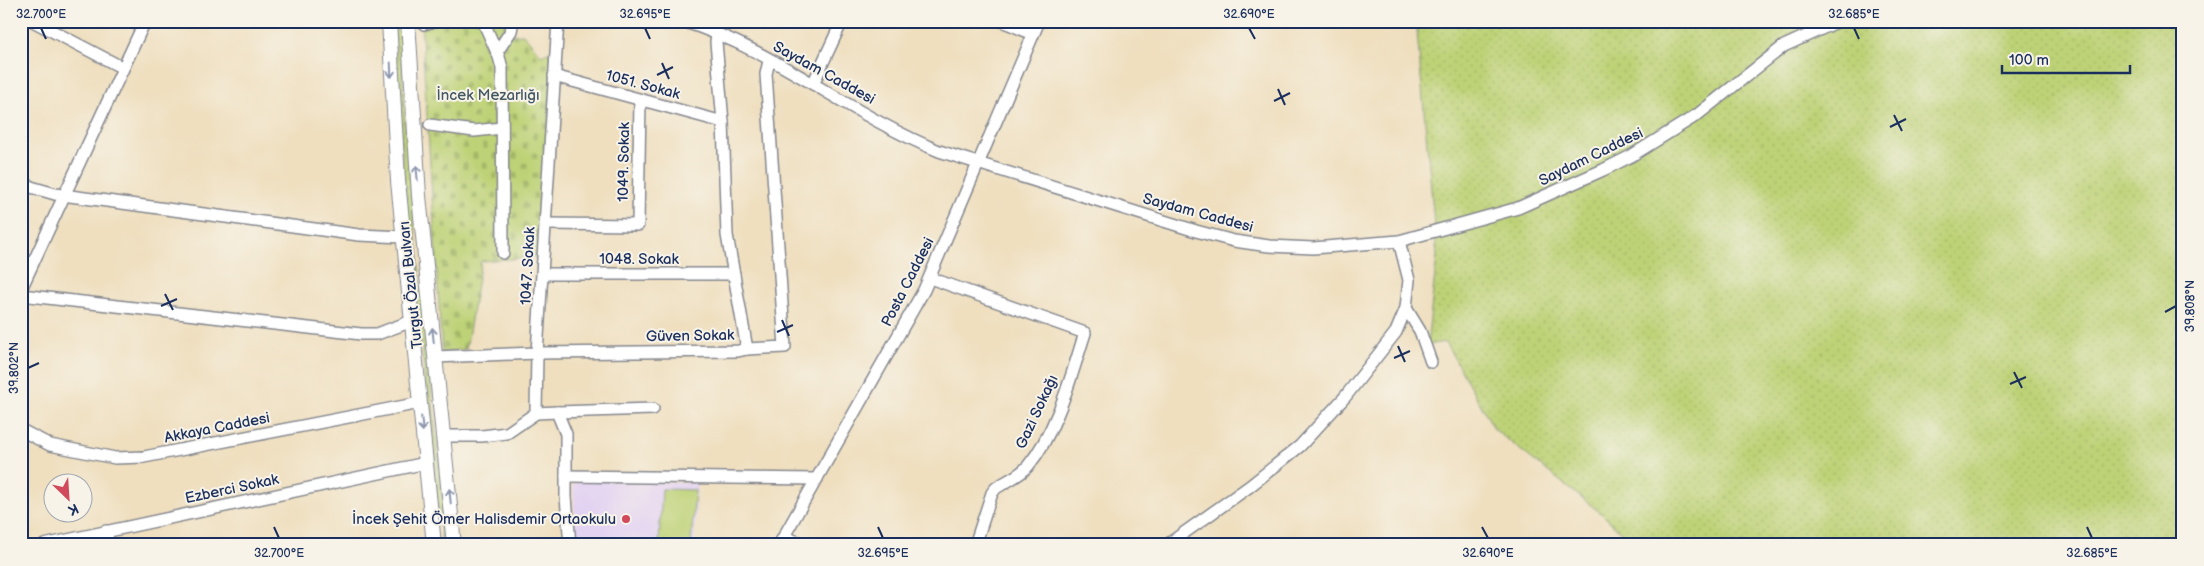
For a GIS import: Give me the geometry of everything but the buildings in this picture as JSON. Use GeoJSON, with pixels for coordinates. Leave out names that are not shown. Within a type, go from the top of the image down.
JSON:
{"type":"FeatureCollection","features":[{"type":"Feature","properties":{"kind":"main road","name":"Turgut Özal Bulvarı"},"geometry":{"type":"LineString","coordinates":[[388,21],[403,237],[434,545]]}},
{"type":"Feature","properties":{"kind":"main road","name":"Turgut Özal Bulvarı"},"geometry":{"type":"LineString","coordinates":[[408,21],[419,196],[454,545]]}},
{"type":"Feature","properties":{"kind":"street"},"geometry":{"type":"LineString","coordinates":[[33,21],[123,68]]}},
{"type":"Feature","properties":{"kind":"street"},"geometry":{"type":"LineString","coordinates":[[21,289],[145,21]]}},
{"type":"Feature","properties":{"kind":"street"},"geometry":{"type":"LineString","coordinates":[[483,21],[502,68],[503,253]]}},
{"type":"Feature","properties":{"kind":"street"},"geometry":{"type":"LineString","coordinates":[[497,52],[511,32],[513,21]]}},
{"type":"Feature","properties":{"kind":"street","name":"1047. Sokak"},"geometry":{"type":"LineString","coordinates":[[536,413],[537,353],[558,21]]}},
{"type":"Feature","properties":{"kind":"street","name":"Saydam Caddesi"},"geometry":{"type":"LineString","coordinates":[[682,21],[717,33],[923,144],[1196,231],[1234,241],[1269,246],[1313,248],[1399,241],[1518,208],[1603,170],[1638,152],[1697,115],[1784,46],[1839,21]]}},
{"type":"Feature","properties":{"kind":"street"},"geometry":{"type":"LineString","coordinates":[[813,84],[842,21]]}},
{"type":"Feature","properties":{"kind":"street"},"geometry":{"type":"LineString","coordinates":[[1002,21],[1033,34]]}},
{"type":"Feature","properties":{"kind":"street","name":"Posta Caddesi"},"geometry":{"type":"LineString","coordinates":[[781,541],[930,278],[1039,21]]}},
{"type":"Feature","properties":{"kind":"street","name":"Güven Sokak"},"geometry":{"type":"LineString","coordinates":[[435,357],[537,353],[738,351],[747,349],[728,235],[717,33]]}},
{"type":"Feature","properties":{"kind":"street"},"geometry":{"type":"LineString","coordinates":[[747,349],[784,347],[766,74],[769,61]]}},
{"type":"Feature","properties":{"kind":"street","name":"1051. Sokak"},"geometry":{"type":"LineString","coordinates":[[554,76],[723,122]]}},
{"type":"Feature","properties":{"kind":"street","name":"1049. Sokak"},"geometry":{"type":"LineString","coordinates":[[545,224],[638,225],[640,100]]}},
{"type":"Feature","properties":{"kind":"street"},"geometry":{"type":"LineString","coordinates":[[430,125],[474,132],[502,128]]}},
{"type":"Feature","properties":{"kind":"street"},"geometry":{"type":"LineString","coordinates":[[21,180],[31,187],[63,195],[360,234],[403,237]]}},
{"type":"Feature","properties":{"kind":"street"},"geometry":{"type":"LineString","coordinates":[[1167,545],[1250,486],[1307,440],[1345,397],[1396,332],[1406,308],[1409,280],[1399,241]]}},
{"type":"Feature","properties":{"kind":"street","name":"1048. Sokak"},"geometry":{"type":"LineString","coordinates":[[543,274],[734,274]]}},
{"type":"Feature","properties":{"kind":"street","name":"Gazi Sokağı"},"geometry":{"type":"LineString","coordinates":[[930,278],[1085,333],[1064,396],[1044,439],[1027,467],[996,488],[992,493],[975,545]]}},
{"type":"Feature","properties":{"kind":"street"},"geometry":{"type":"LineString","coordinates":[[21,295],[361,334],[377,334],[412,320]]}},
{"type":"Feature","properties":{"kind":"street"},"geometry":{"type":"LineString","coordinates":[[1406,308],[1420,331],[1431,362]]}},
{"type":"Feature","properties":{"kind":"street","name":"Akkaya Caddesi"},"geometry":{"type":"LineString","coordinates":[[21,430],[50,445],[115,458],[144,457],[420,404]]}},
{"type":"Feature","properties":{"kind":"street"},"geometry":{"type":"LineString","coordinates":[[444,436],[482,436],[507,433],[536,413],[653,409]]}},
{"type":"Feature","properties":{"kind":"street"},"geometry":{"type":"LineString","coordinates":[[557,412],[566,434],[566,476],[570,545]]}},
{"type":"Feature","properties":{"kind":"street","name":"Ezberci Sokak"},"geometry":{"type":"LineString","coordinates":[[44,545],[426,463]]}},
{"type":"Feature","properties":{"kind":"street"},"geometry":{"type":"LineString","coordinates":[[566,476],[817,479]]}},
{"type":"Feature","properties":{"kind":"street"},"geometry":{"type":"LineString","coordinates":[[106,531],[108,545]]}},
{"type":"Feature","properties":{"kind":"street"},"geometry":{"type":"LineString","coordinates":[[781,541],[807,545]]}},
{"type":"Feature","properties":{"kind":"shaded area"},"geometry":{"type":"Polygon","coordinates":[[[579,480],[697,483],[694,545],[576,545],[573,485],[579,480]]]}},
{"type":"Feature","properties":{"kind":"green space"},"geometry":{"type":"Polygon","coordinates":[[[394,21],[400,21],[406,140],[447,545],[442,545],[403,168],[394,21]]]}},
{"type":"Feature","properties":{"kind":"green space","name":"İncek Mezarlığı"},"geometry":{"type":"Polygon","coordinates":[[[421,21],[508,21],[507,35],[523,34],[541,55],[548,52],[553,57],[539,257],[481,261],[466,349],[442,353],[421,21]]]}},
{"type":"Feature","properties":{"kind":"green space"},"geometry":{"type":"Polygon","coordinates":[[[1416,21],[2183,21],[2183,545],[1634,545],[1602,514],[1495,430],[1445,342],[1427,345],[1437,256],[1416,21]]]}},
{"type":"Feature","properties":{"kind":"green space"},"geometry":{"type":"Polygon","coordinates":[[[662,489],[695,490],[691,545],[659,545],[662,489]]]}},
{"type":"Feature","properties":{"kind":"place","name":"İncek Şehit Ömer Halisdemir Ortaokulu"},"geometry":{"type":"Point","coordinates":[626,519]}}]}
